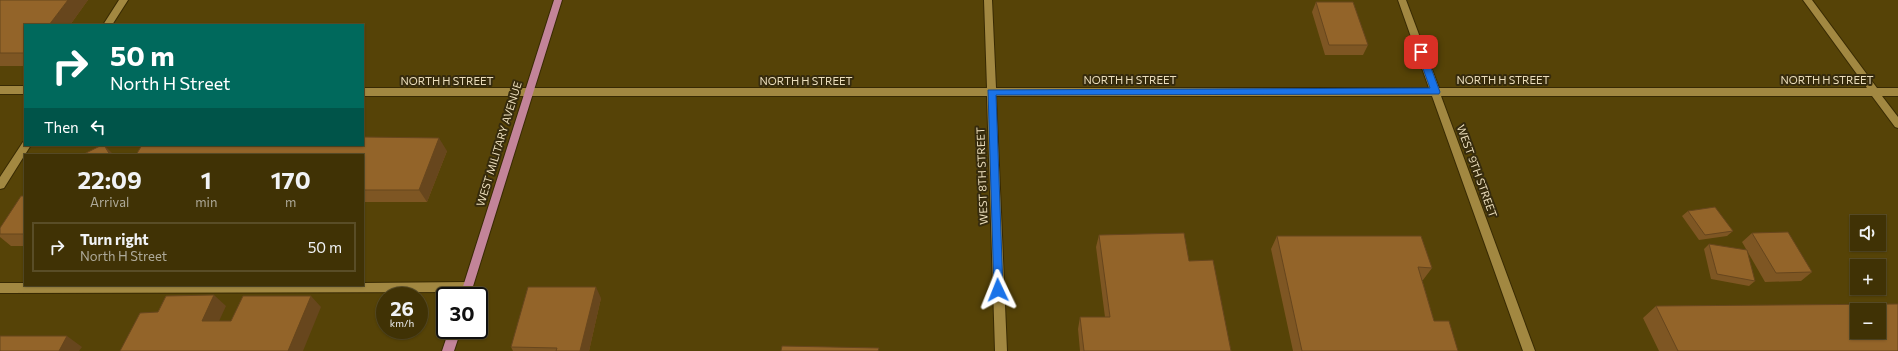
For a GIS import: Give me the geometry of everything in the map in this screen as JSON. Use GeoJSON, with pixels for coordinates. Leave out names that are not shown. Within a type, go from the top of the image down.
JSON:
{"type":"FeatureCollection","features":[{"type":"Feature","properties":{"kind":"main road","name":"WEST MILITARY AVENUE"},"geometry":{"type":"LineString","coordinates":[[468,287],[558,0]]}},
{"type":"Feature","properties":{"kind":"main road"},"geometry":{"type":"LineString","coordinates":[[448,351],[452,339]]}},
{"type":"Feature","properties":{"kind":"street"},"geometry":{"type":"LineString","coordinates":[[108,24],[124,0]]}},
{"type":"Feature","properties":{"kind":"street","name":"WEST 8TH STREET"},"geometry":{"type":"LineString","coordinates":[[988,0],[1001,351]]}},
{"type":"Feature","properties":{"kind":"street","name":"WEST 9TH STREET"},"geometry":{"type":"LineString","coordinates":[[1402,0],[1529,351]]}},
{"type":"Feature","properties":{"kind":"street"},"geometry":{"type":"LineString","coordinates":[[1807,0],[1898,124]]}},
{"type":"Feature","properties":{"kind":"street"},"geometry":{"type":"LineString","coordinates":[[0,90],[24,90]]}},
{"type":"Feature","properties":{"kind":"street","name":"NORTH H STREET"},"geometry":{"type":"LineString","coordinates":[[364,92],[1898,92]]}},
{"type":"Feature","properties":{"kind":"street"},"geometry":{"type":"LineString","coordinates":[[0,184],[25,146]]}},
{"type":"Feature","properties":{"kind":"street"},"geometry":{"type":"LineString","coordinates":[[0,288],[436,291]]}},
{"type":"Feature","properties":{"kind":"building"},"geometry":{"type":"Polygon","coordinates":[[[0,0],[68,0],[50,24],[24,24],[24,53],[0,53],[0,0]]]}},
{"type":"Feature","properties":{"kind":"building"},"geometry":{"type":"Polygon","coordinates":[[[1316,2],[1353,2],[1368,45],[1329,45],[1316,2]]]}},
{"type":"Feature","properties":{"kind":"building"},"geometry":{"type":"Polygon","coordinates":[[[364,137],[439,138],[419,190],[364,190],[364,154],[137,154],[141,146],[364,146],[364,137]]]}},
{"type":"Feature","properties":{"kind":"building"},"geometry":{"type":"Polygon","coordinates":[[[100,146],[105,146],[109,154],[84,154],[100,146]]]}},
{"type":"Feature","properties":{"kind":"building"},"geometry":{"type":"Polygon","coordinates":[[[21,196],[24,196],[24,234],[0,234],[0,228],[21,196]]]}},
{"type":"Feature","properties":{"kind":"building"},"geometry":{"type":"Polygon","coordinates":[[[1715,207],[1733,231],[1705,235],[1688,211],[1715,207]]]}},
{"type":"Feature","properties":{"kind":"building"},"geometry":{"type":"Polygon","coordinates":[[[1788,232],[1812,272],[1776,273],[1752,233],[1788,232]]]}},
{"type":"Feature","properties":{"kind":"building"},"geometry":{"type":"Polygon","coordinates":[[[1184,233],[1189,261],[1213,260],[1231,351],[1084,351],[1080,317],[1110,317],[1099,235],[1184,233]]]}},
{"type":"Feature","properties":{"kind":"building"},"geometry":{"type":"Polygon","coordinates":[[[1277,236],[1421,236],[1432,268],[1418,267],[1434,321],[1449,321],[1458,351],[1302,351],[1277,236]]]}},
{"type":"Feature","properties":{"kind":"building"},"geometry":{"type":"Polygon","coordinates":[[[1709,244],[1747,250],[1755,281],[1717,274],[1709,244]]]}},
{"type":"Feature","properties":{"kind":"building"},"geometry":{"type":"Polygon","coordinates":[[[528,287],[596,287],[580,351],[556,351],[557,348],[511,347],[528,287]]]}},
{"type":"Feature","properties":{"kind":"building"},"geometry":{"type":"Polygon","coordinates":[[[214,295],[202,321],[231,321],[243,296],[311,296],[288,351],[120,351],[140,313],[158,312],[166,296],[214,295]]]}},
{"type":"Feature","properties":{"kind":"building"},"geometry":{"type":"Polygon","coordinates":[[[1850,304],[1850,339],[1886,339],[1886,304],[1898,304],[1898,351],[1678,351],[1656,306],[1850,304]]]}},
{"type":"Feature","properties":{"kind":"building"},"geometry":{"type":"Polygon","coordinates":[[[0,336],[67,336],[59,351],[0,351],[0,336]]]}},
{"type":"Feature","properties":{"kind":"building"},"geometry":{"type":"Polygon","coordinates":[[[782,346],[879,348],[878,351],[781,351],[782,346]]]}},
{"type":"Feature","properties":{"kind":"route"},"geometry":{"type":"LineString","coordinates":[[998,290],[991,92],[1436,92],[1421,52]]}}]}
